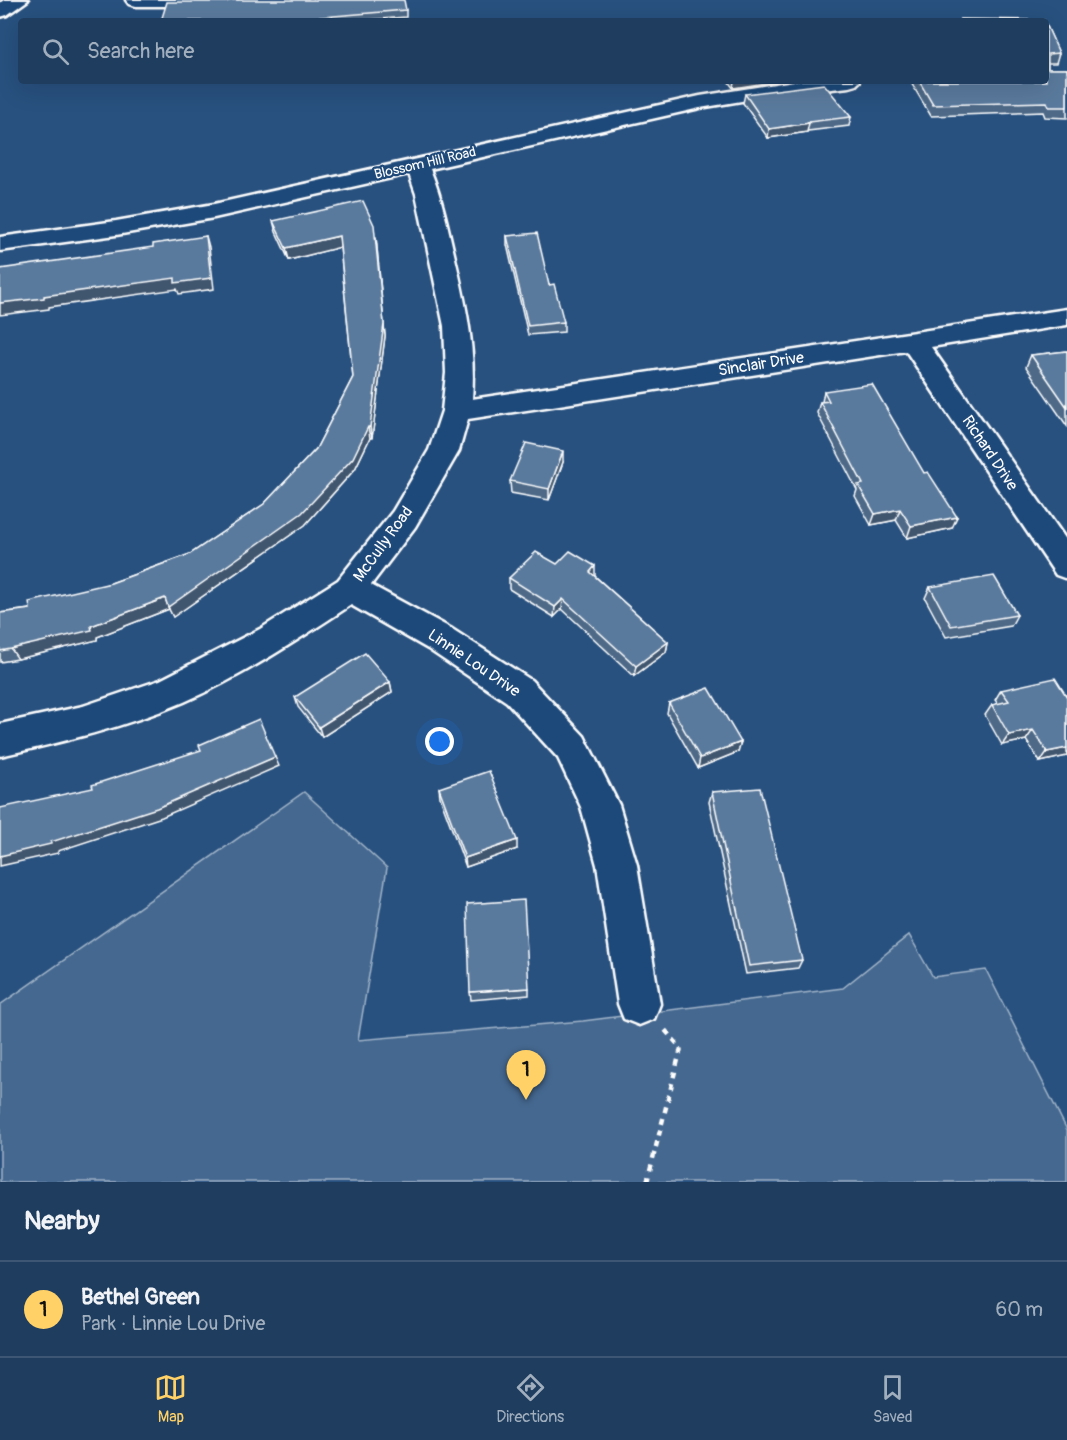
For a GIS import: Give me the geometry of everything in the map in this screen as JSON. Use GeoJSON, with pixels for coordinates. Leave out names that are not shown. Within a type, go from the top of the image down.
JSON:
{"type":"FeatureCollection","features":[{"type":"Feature","properties":{"kind":"street"},"geometry":{"type":"LineString","coordinates":[[0,11],[18,0]]}},
{"type":"Feature","properties":{"kind":"street"},"geometry":{"type":"LineString","coordinates":[[136,0],[227,0]]}},
{"type":"Feature","properties":{"kind":"street","name":"Blossom Hill Road"},"geometry":{"type":"LineString","coordinates":[[0,244],[116,228],[214,211],[700,102],[823,84]]}},
{"type":"Feature","properties":{"kind":"street","name":"McCully Road"},"geometry":{"type":"LineString","coordinates":[[0,740],[83,722],[172,691],[272,639],[350,590],[404,519],[444,451],[456,411],[460,373],[457,326],[428,194],[417,165]]}},
{"type":"Feature","properties":{"kind":"street","name":"Sinclair Drive"},"geometry":{"type":"LineString","coordinates":[[456,411],[1067,317]]}},
{"type":"Feature","properties":{"kind":"street","name":"Richard Drive"},"geometry":{"type":"LineString","coordinates":[[913,341],[1067,566]]}},
{"type":"Feature","properties":{"kind":"street","name":"Linnie Lou Drive"},"geometry":{"type":"LineString","coordinates":[[350,590],[440,639],[519,691],[571,747],[600,805],[617,865],[639,1004]]}},
{"type":"Feature","properties":{"kind":"path"},"geometry":{"type":"LineString","coordinates":[[639,1004],[681,1048],[647,1182]]}},
{"type":"Feature","properties":{"kind":"shaded area"},"geometry":{"type":"Polygon","coordinates":[[[304,792],[387,868],[358,1040],[583,1021],[843,988],[909,935],[933,977],[986,970],[1067,1130],[1067,1182],[0,1182],[0,1005],[304,792]]]}},
{"type":"Feature","properties":{"kind":"building"},"geometry":{"type":"Polygon","coordinates":[[[232,0],[404,0],[406,10],[309,18],[162,18],[167,2],[226,2],[232,0]]]}},
{"type":"Feature","properties":{"kind":"building"},"geometry":{"type":"Polygon","coordinates":[[[1049,31],[1059,53],[1049,54],[1049,31]]]}},
{"type":"Feature","properties":{"kind":"building"},"geometry":{"type":"Polygon","coordinates":[[[1049,69],[1067,69],[1067,107],[1049,107],[1047,102],[933,105],[921,84],[1049,84],[1049,69]]]}},
{"type":"Feature","properties":{"kind":"building"},"geometry":{"type":"Polygon","coordinates":[[[824,84],[851,117],[769,129],[745,94],[824,84]]]}},
{"type":"Feature","properties":{"kind":"building"},"geometry":{"type":"Polygon","coordinates":[[[363,201],[374,225],[384,324],[370,427],[353,458],[302,513],[168,607],[165,598],[91,626],[92,630],[0,651],[0,613],[30,609],[29,602],[111,583],[190,554],[264,504],[316,449],[353,377],[339,236],[286,248],[273,221],[363,201]]]}},
{"type":"Feature","properties":{"kind":"building"},"geometry":{"type":"Polygon","coordinates":[[[537,233],[549,285],[554,284],[564,322],[528,326],[507,236],[537,233]]]}},
{"type":"Feature","properties":{"kind":"building"},"geometry":{"type":"Polygon","coordinates":[[[206,236],[211,278],[175,283],[175,278],[0,303],[0,269],[153,247],[153,244],[206,236]]]}},
{"type":"Feature","properties":{"kind":"building"},"geometry":{"type":"Polygon","coordinates":[[[1067,351],[1067,407],[1031,355],[1067,351]]]}},
{"type":"Feature","properties":{"kind":"building"},"geometry":{"type":"Polygon","coordinates":[[[872,384],[924,473],[928,472],[957,517],[911,526],[900,509],[875,514],[858,485],[863,484],[820,402],[829,401],[824,391],[872,384]]]}},
{"type":"Feature","properties":{"kind":"building"},"geometry":{"type":"Polygon","coordinates":[[[526,443],[563,451],[549,489],[510,481],[526,443]]]}},
{"type":"Feature","properties":{"kind":"building"},"geometry":{"type":"Polygon","coordinates":[[[570,551],[595,566],[590,572],[668,642],[636,666],[563,599],[555,607],[509,578],[536,552],[557,564],[570,551]]]}},
{"type":"Feature","properties":{"kind":"building"},"geometry":{"type":"Polygon","coordinates":[[[994,576],[1017,615],[951,626],[930,587],[994,576]]]}},
{"type":"Feature","properties":{"kind":"building"},"geometry":{"type":"Polygon","coordinates":[[[365,653],[390,682],[319,727],[295,697],[365,653]]]}},
{"type":"Feature","properties":{"kind":"building"},"geometry":{"type":"Polygon","coordinates":[[[1055,678],[1067,697],[1067,748],[1047,752],[1033,730],[1009,735],[992,705],[1009,701],[1001,690],[1055,678]]]}},
{"type":"Feature","properties":{"kind":"building"},"geometry":{"type":"Polygon","coordinates":[[[709,688],[741,742],[700,758],[669,703],[709,688]]]}},
{"type":"Feature","properties":{"kind":"building"},"geometry":{"type":"Polygon","coordinates":[[[259,719],[275,757],[157,808],[51,842],[51,844],[0,856],[0,808],[93,788],[92,785],[201,750],[199,745],[259,719]]]}},
{"type":"Feature","properties":{"kind":"building"},"geometry":{"type":"Polygon","coordinates":[[[489,771],[517,840],[465,858],[439,788],[489,771]]]}},
{"type":"Feature","properties":{"kind":"building"},"geometry":{"type":"Polygon","coordinates":[[[760,788],[802,960],[749,966],[712,792],[760,788]]]}},
{"type":"Feature","properties":{"kind":"building"},"geometry":{"type":"Polygon","coordinates":[[[524,900],[529,988],[470,992],[467,904],[524,900]]]}},
{"type":"Feature","properties":{"kind":"place","name":"Bethel Green"},"geometry":{"type":"Point","coordinates":[526,1100]}}]}
